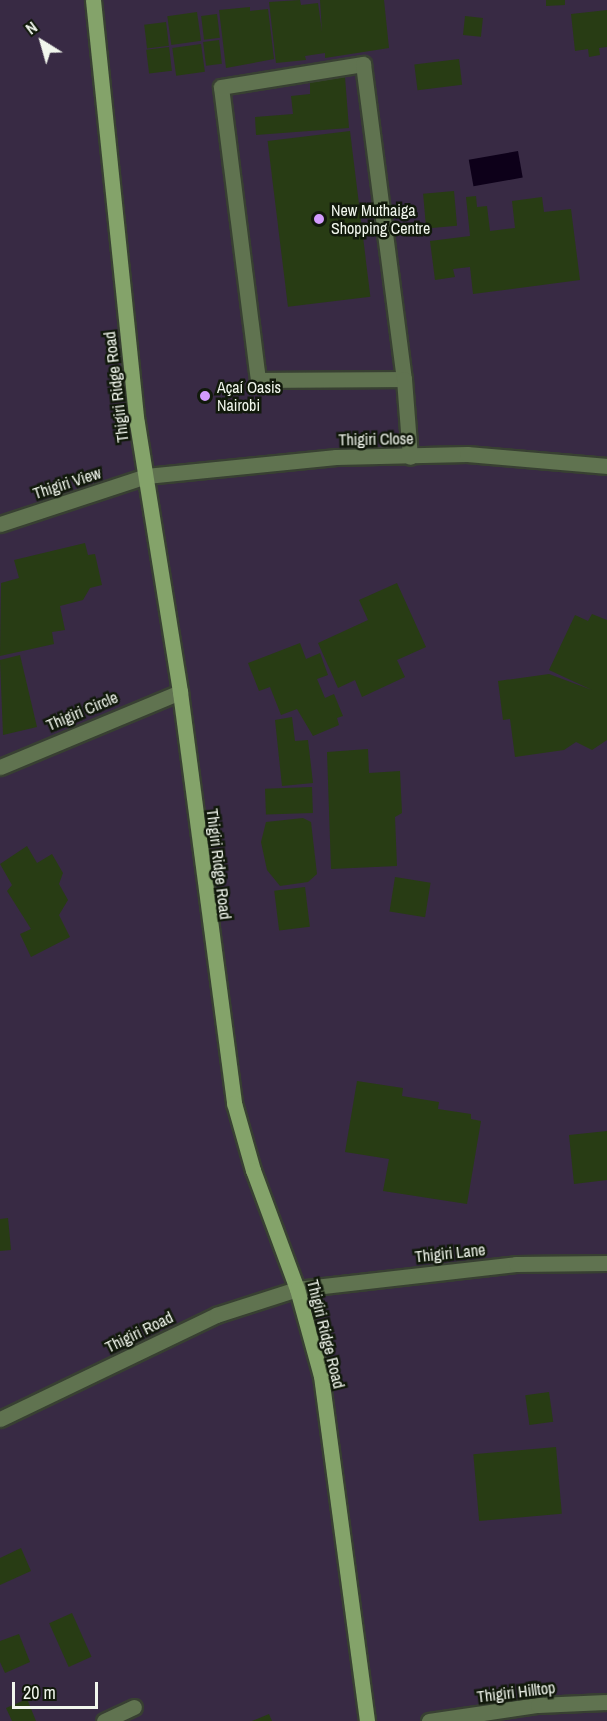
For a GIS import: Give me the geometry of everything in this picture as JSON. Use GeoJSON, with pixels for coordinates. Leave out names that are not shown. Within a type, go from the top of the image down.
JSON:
{"type":"FeatureCollection","features":[{"type":"Feature","properties":{"kind":"street","name":"Thigiri Ridge Road"},"geometry":{"type":"LineString","coordinates":[[93,0],[146,476],[180,692],[234,1102],[253,1170],[297,1289],[321,1376],[367,1721]]}},
{"type":"Feature","properties":{"kind":"street"},"geometry":{"type":"LineString","coordinates":[[404,379],[258,380],[221,87],[363,64],[404,379],[410,457]]}},
{"type":"Feature","properties":{"kind":"street","name":"Thigiri Close"},"geometry":{"type":"LineString","coordinates":[[146,476],[336,457],[467,454],[607,466]]}},
{"type":"Feature","properties":{"kind":"street","name":"Thigiri View"},"geometry":{"type":"LineString","coordinates":[[0,524],[146,476]]}},
{"type":"Feature","properties":{"kind":"street","name":"Thigiri Circle"},"geometry":{"type":"LineString","coordinates":[[0,767],[180,692]]}},
{"type":"Feature","properties":{"kind":"street","name":"Thigiri Lane"},"geometry":{"type":"LineString","coordinates":[[297,1289],[516,1264],[607,1263]]}},
{"type":"Feature","properties":{"kind":"street","name":"Thigiri Road"},"geometry":{"type":"LineString","coordinates":[[0,1419],[216,1315],[297,1289]]}},
{"type":"Feature","properties":{"kind":"street","name":"Thigiri Hilltop"},"geometry":{"type":"LineString","coordinates":[[429,1721],[538,1705],[607,1702]]}},
{"type":"Feature","properties":{"kind":"street"},"geometry":{"type":"LineString","coordinates":[[104,1721],[134,1707]]}},
{"type":"Feature","properties":{"kind":"shaded area"},"geometry":{"type":"Polygon","coordinates":[[[0,0],[607,0],[607,1721],[0,1721],[0,0]]]}},
{"type":"Feature","properties":{"kind":"shaded area"},"geometry":{"type":"Polygon","coordinates":[[[518,151],[523,178],[473,186],[469,160],[518,151]]]}},
{"type":"Feature","properties":{"kind":"building"},"geometry":{"type":"Polygon","coordinates":[[[300,0],[301,5],[318,3],[322,32],[320,0],[384,0],[389,48],[325,58],[325,53],[305,56],[306,60],[276,63],[269,2],[300,0]]]}},
{"type":"Feature","properties":{"kind":"building"},"geometry":{"type":"Polygon","coordinates":[[[546,0],[565,0],[565,5],[546,6],[546,0]]]}},
{"type":"Feature","properties":{"kind":"building"},"geometry":{"type":"Polygon","coordinates":[[[250,7],[250,11],[268,9],[274,59],[226,68],[219,10],[250,7]]]}},
{"type":"Feature","properties":{"kind":"building"},"geometry":{"type":"Polygon","coordinates":[[[607,10],[607,47],[599,48],[600,55],[589,57],[588,49],[575,51],[571,14],[607,10]]]}},
{"type":"Feature","properties":{"kind":"building"},"geometry":{"type":"Polygon","coordinates":[[[197,12],[201,41],[171,45],[167,16],[197,12]]]}},
{"type":"Feature","properties":{"kind":"building"},"geometry":{"type":"Polygon","coordinates":[[[217,14],[220,38],[204,40],[201,16],[217,14]]]}},
{"type":"Feature","properties":{"kind":"building"},"geometry":{"type":"Polygon","coordinates":[[[465,16],[483,18],[481,37],[463,35],[465,16]]]}},
{"type":"Feature","properties":{"kind":"building"},"geometry":{"type":"Polygon","coordinates":[[[166,22],[169,46],[147,49],[144,25],[166,22]]]}},
{"type":"Feature","properties":{"kind":"building"},"geometry":{"type":"Polygon","coordinates":[[[219,40],[222,64],[206,66],[203,42],[219,40]]]}},
{"type":"Feature","properties":{"kind":"building"},"geometry":{"type":"Polygon","coordinates":[[[201,44],[205,72],[176,76],[172,48],[201,44]]]}},
{"type":"Feature","properties":{"kind":"building"},"geometry":{"type":"Polygon","coordinates":[[[169,47],[172,71],[149,74],[146,50],[169,47]]]}},
{"type":"Feature","properties":{"kind":"building"},"geometry":{"type":"Polygon","coordinates":[[[459,59],[462,85],[418,90],[414,64],[459,59]]]}},
{"type":"Feature","properties":{"kind":"building"},"geometry":{"type":"Polygon","coordinates":[[[345,77],[349,128],[256,135],[255,117],[293,114],[291,96],[310,94],[310,81],[345,77]]]}},
{"type":"Feature","properties":{"kind":"building","name":"New Muthaiga Shopping Centre"},"geometry":{"type":"Polygon","coordinates":[[[350,131],[370,297],[288,307],[268,141],[350,131]]]}},
{"type":"Feature","properties":{"kind":"building"},"geometry":{"type":"Polygon","coordinates":[[[454,191],[457,226],[426,229],[423,194],[454,191]]]}},
{"type":"Feature","properties":{"kind":"building"},"geometry":{"type":"Polygon","coordinates":[[[476,196],[477,207],[487,206],[490,231],[515,228],[512,201],[542,197],[544,212],[571,209],[580,280],[473,294],[470,267],[453,269],[455,277],[435,280],[430,241],[470,236],[466,197],[476,196]]]}},
{"type":"Feature","properties":{"kind":"building"},"geometry":{"type":"Polygon","coordinates":[[[85,543],[88,555],[95,554],[102,585],[90,588],[83,600],[60,606],[65,630],[52,632],[54,644],[0,656],[1,583],[19,578],[14,560],[85,543]]]}},
{"type":"Feature","properties":{"kind":"building"},"geometry":{"type":"Polygon","coordinates":[[[397,583],[426,647],[397,660],[405,677],[362,697],[355,680],[338,688],[318,643],[368,620],[359,600],[397,583]]]}},
{"type":"Feature","properties":{"kind":"building"},"geometry":{"type":"Polygon","coordinates":[[[592,614],[607,620],[607,740],[592,750],[576,742],[564,750],[515,757],[510,719],[503,720],[498,681],[549,674],[592,690],[549,670],[575,615],[588,621],[592,614]]]}},
{"type":"Feature","properties":{"kind":"building"},"geometry":{"type":"Polygon","coordinates":[[[300,643],[306,659],[320,653],[328,675],[317,679],[325,698],[334,694],[343,716],[337,718],[339,725],[313,736],[297,709],[281,715],[270,687],[259,691],[248,663],[300,643]]]}},
{"type":"Feature","properties":{"kind":"building"},"geometry":{"type":"Polygon","coordinates":[[[20,655],[37,727],[3,735],[0,660],[20,655]]]}},
{"type":"Feature","properties":{"kind":"building"},"geometry":{"type":"Polygon","coordinates":[[[292,717],[295,741],[308,740],[313,783],[282,786],[275,720],[292,717]]]}},
{"type":"Feature","properties":{"kind":"building"},"geometry":{"type":"Polygon","coordinates":[[[368,749],[369,773],[400,771],[402,813],[395,817],[397,866],[331,869],[327,752],[368,749]]]}},
{"type":"Feature","properties":{"kind":"building"},"geometry":{"type":"Polygon","coordinates":[[[312,787],[313,813],[266,815],[265,789],[312,787]]]}},
{"type":"Feature","properties":{"kind":"building"},"geometry":{"type":"Polygon","coordinates":[[[303,818],[311,822],[317,874],[308,882],[280,886],[267,870],[261,842],[266,822],[303,818]]]}},
{"type":"Feature","properties":{"kind":"building"},"geometry":{"type":"Polygon","coordinates":[[[27,846],[37,863],[52,854],[63,873],[59,884],[68,900],[59,915],[70,937],[31,957],[20,934],[31,929],[7,891],[12,885],[0,864],[27,846]]]}},
{"type":"Feature","properties":{"kind":"building"},"geometry":{"type":"Polygon","coordinates":[[[395,877],[431,883],[425,917],[390,912],[395,877]]]}},
{"type":"Feature","properties":{"kind":"building"},"geometry":{"type":"Polygon","coordinates":[[[305,887],[310,927],[279,930],[274,891],[305,887]]]}},
{"type":"Feature","properties":{"kind":"building"},"geometry":{"type":"Polygon","coordinates":[[[357,1081],[403,1088],[402,1096],[439,1102],[438,1109],[471,1114],[471,1119],[481,1121],[467,1204],[383,1191],[389,1159],[345,1152],[357,1081]]]}},
{"type":"Feature","properties":{"kind":"building"},"geometry":{"type":"Polygon","coordinates":[[[607,1131],[607,1180],[574,1184],[569,1135],[607,1131]]]}},
{"type":"Feature","properties":{"kind":"building"},"geometry":{"type":"Polygon","coordinates":[[[8,1218],[11,1250],[0,1251],[0,1219],[8,1218]]]}},
{"type":"Feature","properties":{"kind":"building"},"geometry":{"type":"Polygon","coordinates":[[[549,1392],[553,1422],[529,1425],[525,1395],[549,1392]]]}},
{"type":"Feature","properties":{"kind":"building"},"geometry":{"type":"Polygon","coordinates":[[[556,1447],[562,1514],[479,1521],[473,1454],[556,1447]]]}},
{"type":"Feature","properties":{"kind":"building"},"geometry":{"type":"Polygon","coordinates":[[[21,1548],[31,1571],[0,1585],[0,1558],[21,1548]]]}},
{"type":"Feature","properties":{"kind":"building"},"geometry":{"type":"Polygon","coordinates":[[[72,1613],[92,1657],[69,1667],[49,1623],[72,1613]]]}},
{"type":"Feature","properties":{"kind":"building"},"geometry":{"type":"Polygon","coordinates":[[[19,1634],[30,1662],[5,1673],[0,1662],[0,1641],[19,1634]]]}},
{"type":"Feature","properties":{"kind":"building"},"geometry":{"type":"Polygon","coordinates":[[[27,1699],[36,1721],[12,1721],[6,1708],[27,1699]]]}},
{"type":"Feature","properties":{"kind":"building"},"geometry":{"type":"Polygon","coordinates":[[[269,1714],[272,1721],[252,1721],[269,1714]]]}},
{"type":"Feature","properties":{"kind":"place","name":"New Muthaiga Shopping Centre"},"geometry":{"type":"Point","coordinates":[319,219]}},
{"type":"Feature","properties":{"kind":"place","name":"Açaí Oasis Nairobi"},"geometry":{"type":"Point","coordinates":[205,396]}}]}
